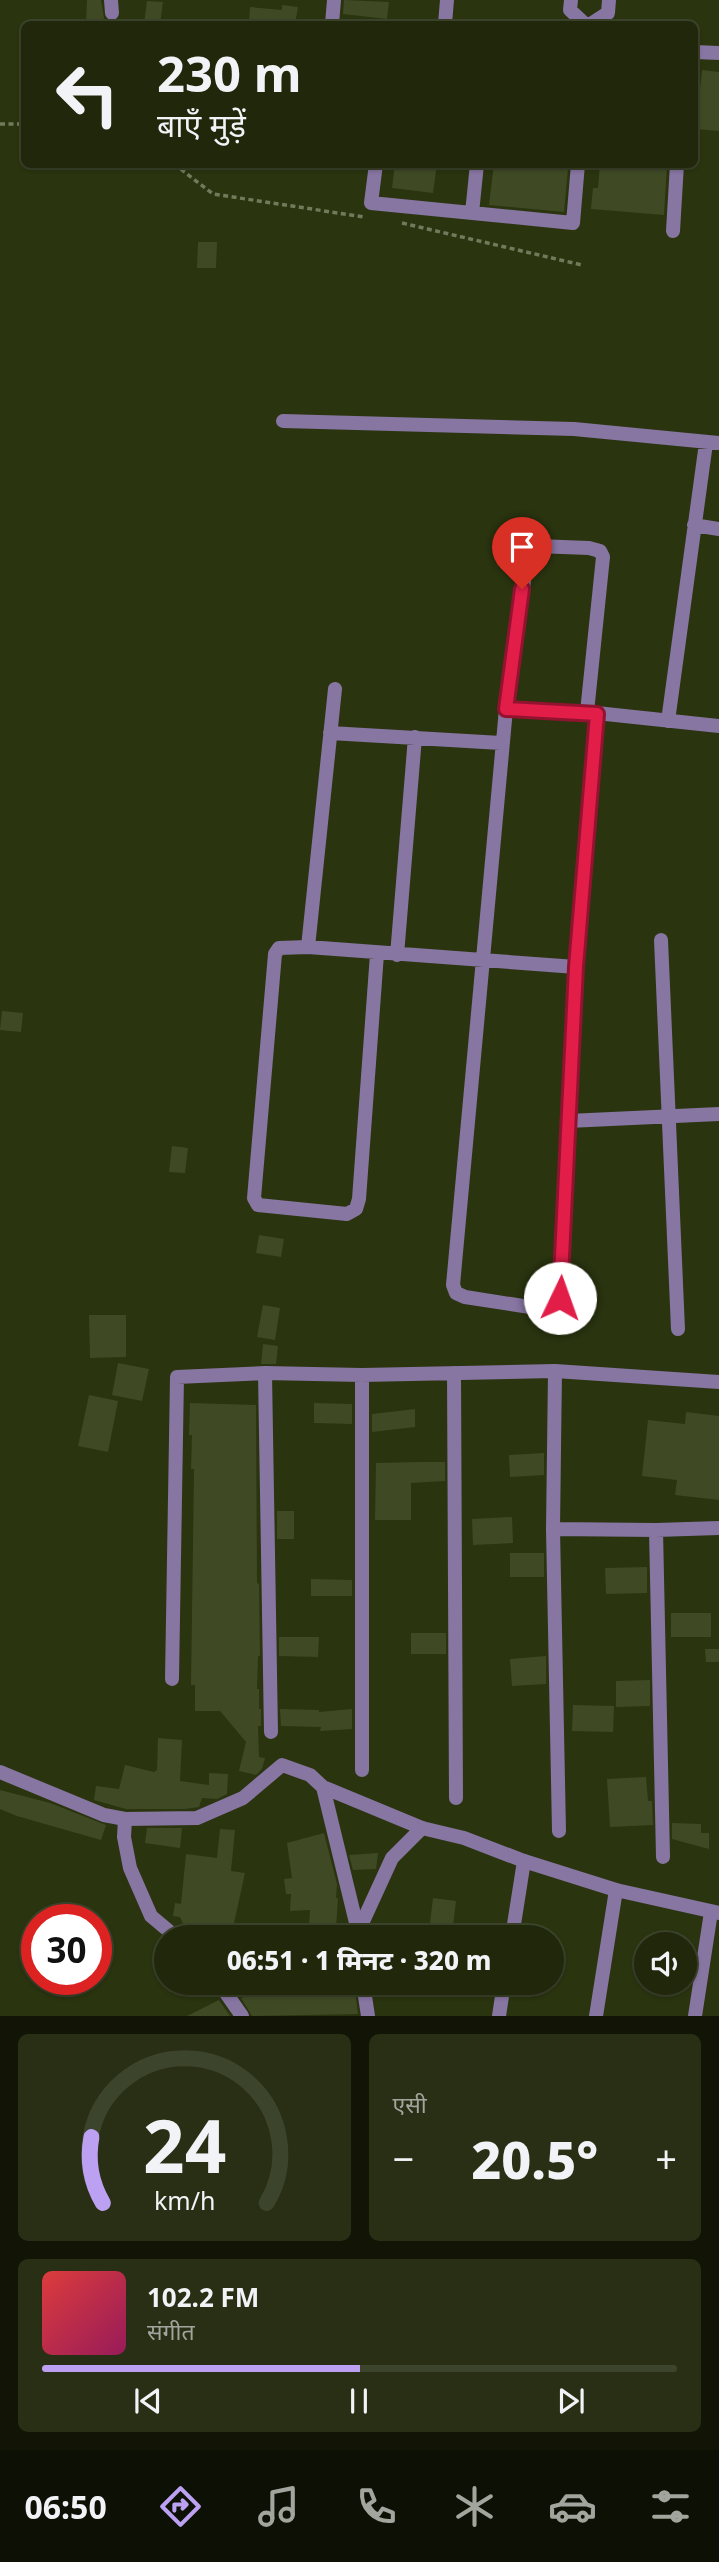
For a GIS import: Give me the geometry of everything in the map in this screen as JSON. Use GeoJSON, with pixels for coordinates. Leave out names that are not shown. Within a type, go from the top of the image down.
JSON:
{"type":"FeatureCollection","features":[{"type":"Feature","properties":{"kind":"street"},"geometry":{"type":"LineString","coordinates":[[332,21],[334,0]]}},
{"type":"Feature","properties":{"kind":"street"},"geometry":{"type":"LineString","coordinates":[[445,21],[447,0]]}},
{"type":"Feature","properties":{"kind":"street"},"geometry":{"type":"LineString","coordinates":[[571,0],[570,10],[581,21]]}},
{"type":"Feature","properties":{"kind":"street"},"geometry":{"type":"LineString","coordinates":[[596,21],[608,13],[609,0]]}},
{"type":"Feature","properties":{"kind":"street"},"geometry":{"type":"LineString","coordinates":[[698,52],[719,53]]}},
{"type":"Feature","properties":{"kind":"street"},"geometry":{"type":"LineString","coordinates":[[375,168],[371,203],[573,223],[578,168]]}},
{"type":"Feature","properties":{"kind":"street"},"geometry":{"type":"LineString","coordinates":[[472,213],[477,168]]}},
{"type":"Feature","properties":{"kind":"street"},"geometry":{"type":"LineString","coordinates":[[673,230],[677,168]]}},
{"type":"Feature","properties":{"kind":"street"},"geometry":{"type":"LineString","coordinates":[[283,421],[574,429],[713,443],[694,526],[668,721]]}},
{"type":"Feature","properties":{"kind":"street"},"geometry":{"type":"LineString","coordinates":[[694,526],[719,529]]}},
{"type":"Feature","properties":{"kind":"street"},"geometry":{"type":"LineString","coordinates":[[536,546],[589,548],[600,551],[603,557],[576,967],[560,1298],[556,1308],[548,1310],[465,1297],[456,1293],[453,1285],[506,709],[528,552],[536,546]]}},
{"type":"Feature","properties":{"kind":"street"},"geometry":{"type":"LineString","coordinates":[[308,947],[335,689]]}},
{"type":"Feature","properties":{"kind":"street"},"geometry":{"type":"LineString","coordinates":[[506,709],[592,713],[719,726]]}},
{"type":"Feature","properties":{"kind":"street"},"geometry":{"type":"LineString","coordinates":[[330,733],[501,743]]}},
{"type":"Feature","properties":{"kind":"street"},"geometry":{"type":"LineString","coordinates":[[397,955],[415,737]]}},
{"type":"Feature","properties":{"kind":"street"},"geometry":{"type":"LineString","coordinates":[[662,940],[678,1329]]}},
{"type":"Feature","properties":{"kind":"street"},"geometry":{"type":"LineString","coordinates":[[377,954],[359,1199],[356,1209],[347,1214],[258,1205],[254,1198],[275,954],[279,948],[308,947],[576,967]]}},
{"type":"Feature","properties":{"kind":"street"},"geometry":{"type":"LineString","coordinates":[[568,1121],[719,1114]]}},
{"type":"Feature","properties":{"kind":"street"},"geometry":{"type":"LineString","coordinates":[[555,1371],[553,1529],[559,1831]]}},
{"type":"Feature","properties":{"kind":"street"},"geometry":{"type":"LineString","coordinates":[[172,1679],[177,1377],[265,1373],[362,1375],[555,1371],[719,1382]]}},
{"type":"Feature","properties":{"kind":"street"},"geometry":{"type":"LineString","coordinates":[[265,1373],[271,1732]]}},
{"type":"Feature","properties":{"kind":"street"},"geometry":{"type":"LineString","coordinates":[[454,1373],[456,1798]]}},
{"type":"Feature","properties":{"kind":"street"},"geometry":{"type":"LineString","coordinates":[[362,1375],[362,1770]]}},
{"type":"Feature","properties":{"kind":"street"},"geometry":{"type":"LineString","coordinates":[[553,1529],[719,1528]]}},
{"type":"Feature","properties":{"kind":"street"},"geometry":{"type":"LineString","coordinates":[[656,1530],[663,1857]]}},
{"type":"Feature","properties":{"kind":"street"},"geometry":{"type":"LineString","coordinates":[[0,1772],[104,1815],[125,1819],[197,1818],[243,1798],[282,1765],[310,1775],[323,1787],[422,1828],[464,1838],[524,1861],[616,1890],[715,1912],[695,2016]]}},
{"type":"Feature","properties":{"kind":"street"},"geometry":{"type":"LineString","coordinates":[[323,1787],[357,1925]]}},
{"type":"Feature","properties":{"kind":"street"},"geometry":{"type":"LineString","coordinates":[[125,1819],[124,1838],[130,1868],[151,1916],[162,1925]]}},
{"type":"Feature","properties":{"kind":"street"},"geometry":{"type":"LineString","coordinates":[[363,1925],[392,1858],[422,1828]]}},
{"type":"Feature","properties":{"kind":"street"},"geometry":{"type":"LineString","coordinates":[[514,1925],[524,1861]]}},
{"type":"Feature","properties":{"kind":"street"},"geometry":{"type":"LineString","coordinates":[[596,2016],[616,1890]]}},
{"type":"Feature","properties":{"kind":"street"},"geometry":{"type":"LineString","coordinates":[[227,1995],[242,2016]]}},
{"type":"Feature","properties":{"kind":"street"},"geometry":{"type":"LineString","coordinates":[[365,1995],[368,2016]]}},
{"type":"Feature","properties":{"kind":"street"},"geometry":{"type":"LineString","coordinates":[[499,2016],[503,1995]]}},
{"type":"Feature","properties":{"kind":"path"},"geometry":{"type":"LineString","coordinates":[[0,124],[21,124]]}},
{"type":"Feature","properties":{"kind":"building"},"geometry":{"type":"Polygon","coordinates":[[[87,0],[101,0],[104,21],[86,21],[87,0]]]}},
{"type":"Feature","properties":{"kind":"building"},"geometry":{"type":"Polygon","coordinates":[[[344,0],[389,2],[387,19],[343,14],[344,0]]]}},
{"type":"Feature","properties":{"kind":"building"},"geometry":{"type":"Polygon","coordinates":[[[147,1],[163,2],[160,21],[144,21],[147,1]]]}},
{"type":"Feature","properties":{"kind":"building"},"geometry":{"type":"Polygon","coordinates":[[[282,5],[298,7],[296,21],[249,21],[250,7],[282,10],[282,5]]]}},
{"type":"Feature","properties":{"kind":"building"},"geometry":{"type":"Polygon","coordinates":[[[702,70],[719,72],[719,131],[698,129],[702,70]]]}},
{"type":"Feature","properties":{"kind":"building"},"geometry":{"type":"Polygon","coordinates":[[[394,168],[436,168],[433,193],[392,188],[394,168]]]}},
{"type":"Feature","properties":{"kind":"building"},"geometry":{"type":"Polygon","coordinates":[[[494,168],[568,169],[564,212],[489,205],[494,168]]]}},
{"type":"Feature","properties":{"kind":"building"},"geometry":{"type":"Polygon","coordinates":[[[600,168],[667,168],[664,215],[591,209],[593,188],[598,188],[600,168]]]}},
{"type":"Feature","properties":{"kind":"building"},"geometry":{"type":"Polygon","coordinates":[[[198,242],[217,242],[216,268],[197,268],[198,242]]]}},
{"type":"Feature","properties":{"kind":"building"},"geometry":{"type":"Polygon","coordinates":[[[2,1011],[23,1013],[21,1032],[0,1030],[2,1011]]]}},
{"type":"Feature","properties":{"kind":"building"},"geometry":{"type":"Polygon","coordinates":[[[172,1146],[188,1148],[185,1173],[169,1172],[172,1146]]]}},
{"type":"Feature","properties":{"kind":"building"},"geometry":{"type":"Polygon","coordinates":[[[259,1235],[284,1239],[281,1257],[256,1253],[259,1235]]]}},
{"type":"Feature","properties":{"kind":"building"},"geometry":{"type":"Polygon","coordinates":[[[263,1305],[280,1308],[275,1340],[257,1337],[263,1305]]]}},
{"type":"Feature","properties":{"kind":"building"},"geometry":{"type":"Polygon","coordinates":[[[89,1315],[126,1315],[126,1357],[90,1358],[89,1315]]]}},
{"type":"Feature","properties":{"kind":"building"},"geometry":{"type":"Polygon","coordinates":[[[263,1344],[278,1346],[276,1364],[261,1364],[263,1344]]]}},
{"type":"Feature","properties":{"kind":"building"},"geometry":{"type":"Polygon","coordinates":[[[118,1363],[149,1369],[142,1401],[112,1395],[118,1363]]]}},
{"type":"Feature","properties":{"kind":"building"},"geometry":{"type":"Polygon","coordinates":[[[89,1395],[118,1401],[108,1452],[78,1446],[89,1395]]]}},
{"type":"Feature","properties":{"kind":"building"},"geometry":{"type":"Polygon","coordinates":[[[190,1403],[256,1405],[260,1656],[257,1689],[261,1709],[261,1726],[258,1726],[259,1757],[265,1758],[262,1769],[256,1775],[239,1771],[246,1742],[220,1711],[195,1711],[195,1685],[191,1685],[194,1469],[191,1469],[190,1403]]]}},
{"type":"Feature","properties":{"kind":"building"},"geometry":{"type":"Polygon","coordinates":[[[314,1403],[352,1404],[352,1424],[314,1423],[314,1403]]]}},
{"type":"Feature","properties":{"kind":"building"},"geometry":{"type":"Polygon","coordinates":[[[415,1409],[415,1427],[372,1432],[372,1414],[415,1409]]]}},
{"type":"Feature","properties":{"kind":"building"},"geometry":{"type":"Polygon","coordinates":[[[686,1412],[719,1416],[719,1500],[675,1495],[677,1480],[642,1476],[648,1420],[685,1424],[686,1412]]]}},
{"type":"Feature","properties":{"kind":"building"},"geometry":{"type":"Polygon","coordinates":[[[544,1453],[544,1475],[510,1477],[509,1455],[544,1453]]]}},
{"type":"Feature","properties":{"kind":"building"},"geometry":{"type":"Polygon","coordinates":[[[445,1462],[445,1481],[411,1483],[411,1520],[375,1520],[376,1463],[445,1462]]]}},
{"type":"Feature","properties":{"kind":"building"},"geometry":{"type":"Polygon","coordinates":[[[277,1511],[294,1511],[294,1539],[277,1539],[277,1511]]]}},
{"type":"Feature","properties":{"kind":"building"},"geometry":{"type":"Polygon","coordinates":[[[512,1517],[513,1543],[473,1545],[472,1519],[512,1517]]]}},
{"type":"Feature","properties":{"kind":"building"},"geometry":{"type":"Polygon","coordinates":[[[510,1553],[544,1553],[544,1577],[510,1577],[510,1553]]]}},
{"type":"Feature","properties":{"kind":"building"},"geometry":{"type":"Polygon","coordinates":[[[647,1567],[647,1593],[606,1594],[605,1568],[647,1567]]]}},
{"type":"Feature","properties":{"kind":"building"},"geometry":{"type":"Polygon","coordinates":[[[311,1579],[352,1580],[352,1596],[311,1596],[311,1579]]]}},
{"type":"Feature","properties":{"kind":"building"},"geometry":{"type":"Polygon","coordinates":[[[671,1613],[711,1613],[711,1637],[671,1637],[671,1613]]]}},
{"type":"Feature","properties":{"kind":"building"},"geometry":{"type":"Polygon","coordinates":[[[411,1633],[446,1633],[446,1654],[411,1654],[411,1633]]]}},
{"type":"Feature","properties":{"kind":"building"},"geometry":{"type":"Polygon","coordinates":[[[279,1637],[319,1637],[318,1657],[279,1656],[279,1637]]]}},
{"type":"Feature","properties":{"kind":"building"},"geometry":{"type":"Polygon","coordinates":[[[705,1649],[719,1649],[719,1662],[706,1662],[705,1649]]]}},
{"type":"Feature","properties":{"kind":"building"},"geometry":{"type":"Polygon","coordinates":[[[546,1656],[546,1684],[512,1686],[510,1659],[546,1656]]]}},
{"type":"Feature","properties":{"kind":"building"},"geometry":{"type":"Polygon","coordinates":[[[650,1680],[650,1706],[616,1707],[616,1681],[650,1680]]]}},
{"type":"Feature","properties":{"kind":"building"},"geometry":{"type":"Polygon","coordinates":[[[573,1705],[614,1706],[613,1732],[572,1731],[573,1705]]]}},
{"type":"Feature","properties":{"kind":"building"},"geometry":{"type":"Polygon","coordinates":[[[280,1709],[319,1712],[352,1709],[352,1729],[320,1731],[321,1727],[281,1726],[280,1709]]]}},
{"type":"Feature","properties":{"kind":"building"},"geometry":{"type":"Polygon","coordinates":[[[158,1738],[182,1740],[180,1781],[209,1785],[209,1773],[228,1774],[227,1794],[217,1799],[202,1798],[199,1807],[185,1809],[126,1809],[94,1800],[96,1786],[119,1789],[125,1765],[154,1772],[157,1770],[158,1738]]]}},
{"type":"Feature","properties":{"kind":"building"},"geometry":{"type":"Polygon","coordinates":[[[646,1777],[648,1801],[652,1801],[653,1825],[610,1827],[607,1779],[646,1777]]]}},
{"type":"Feature","properties":{"kind":"building"},"geometry":{"type":"Polygon","coordinates":[[[0,1790],[50,1803],[106,1825],[101,1840],[0,1809],[0,1790]]]}},
{"type":"Feature","properties":{"kind":"building"},"geometry":{"type":"Polygon","coordinates":[[[672,1823],[701,1824],[701,1833],[709,1833],[709,1849],[672,1839],[672,1823]]]}},
{"type":"Feature","properties":{"kind":"building"},"geometry":{"type":"Polygon","coordinates":[[[147,1828],[182,1828],[180,1848],[145,1843],[147,1828]]]}},
{"type":"Feature","properties":{"kind":"building"},"geometry":{"type":"Polygon","coordinates":[[[220,1829],[235,1830],[231,1871],[245,1873],[234,1925],[184,1925],[180,1917],[173,1916],[175,1903],[181,1904],[186,1854],[217,1858],[220,1829]]]}},
{"type":"Feature","properties":{"kind":"building"},"geometry":{"type":"Polygon","coordinates":[[[324,1833],[337,1884],[336,1925],[309,1925],[310,1910],[290,1911],[291,1894],[286,1894],[284,1879],[292,1878],[287,1843],[324,1833]]]}},
{"type":"Feature","properties":{"kind":"building"},"geometry":{"type":"Polygon","coordinates":[[[378,1853],[376,1869],[353,1870],[349,1855],[378,1853]]]}},
{"type":"Feature","properties":{"kind":"building"},"geometry":{"type":"Polygon","coordinates":[[[433,1898],[456,1901],[453,1925],[430,1925],[433,1898]]]}},
{"type":"Feature","properties":{"kind":"building"},"geometry":{"type":"Polygon","coordinates":[[[356,1995],[358,2014],[252,2016],[241,1998],[356,1995]]]}},
{"type":"Feature","properties":{"kind":"building"},"geometry":{"type":"Polygon","coordinates":[[[219,2000],[230,2016],[187,2016],[219,2000]]]}},
{"type":"Feature","properties":{"kind":"route"},"geometry":{"type":"LineString","coordinates":[[522,589],[506,709],[597,714],[576,967],[560,1298]]}}]}
